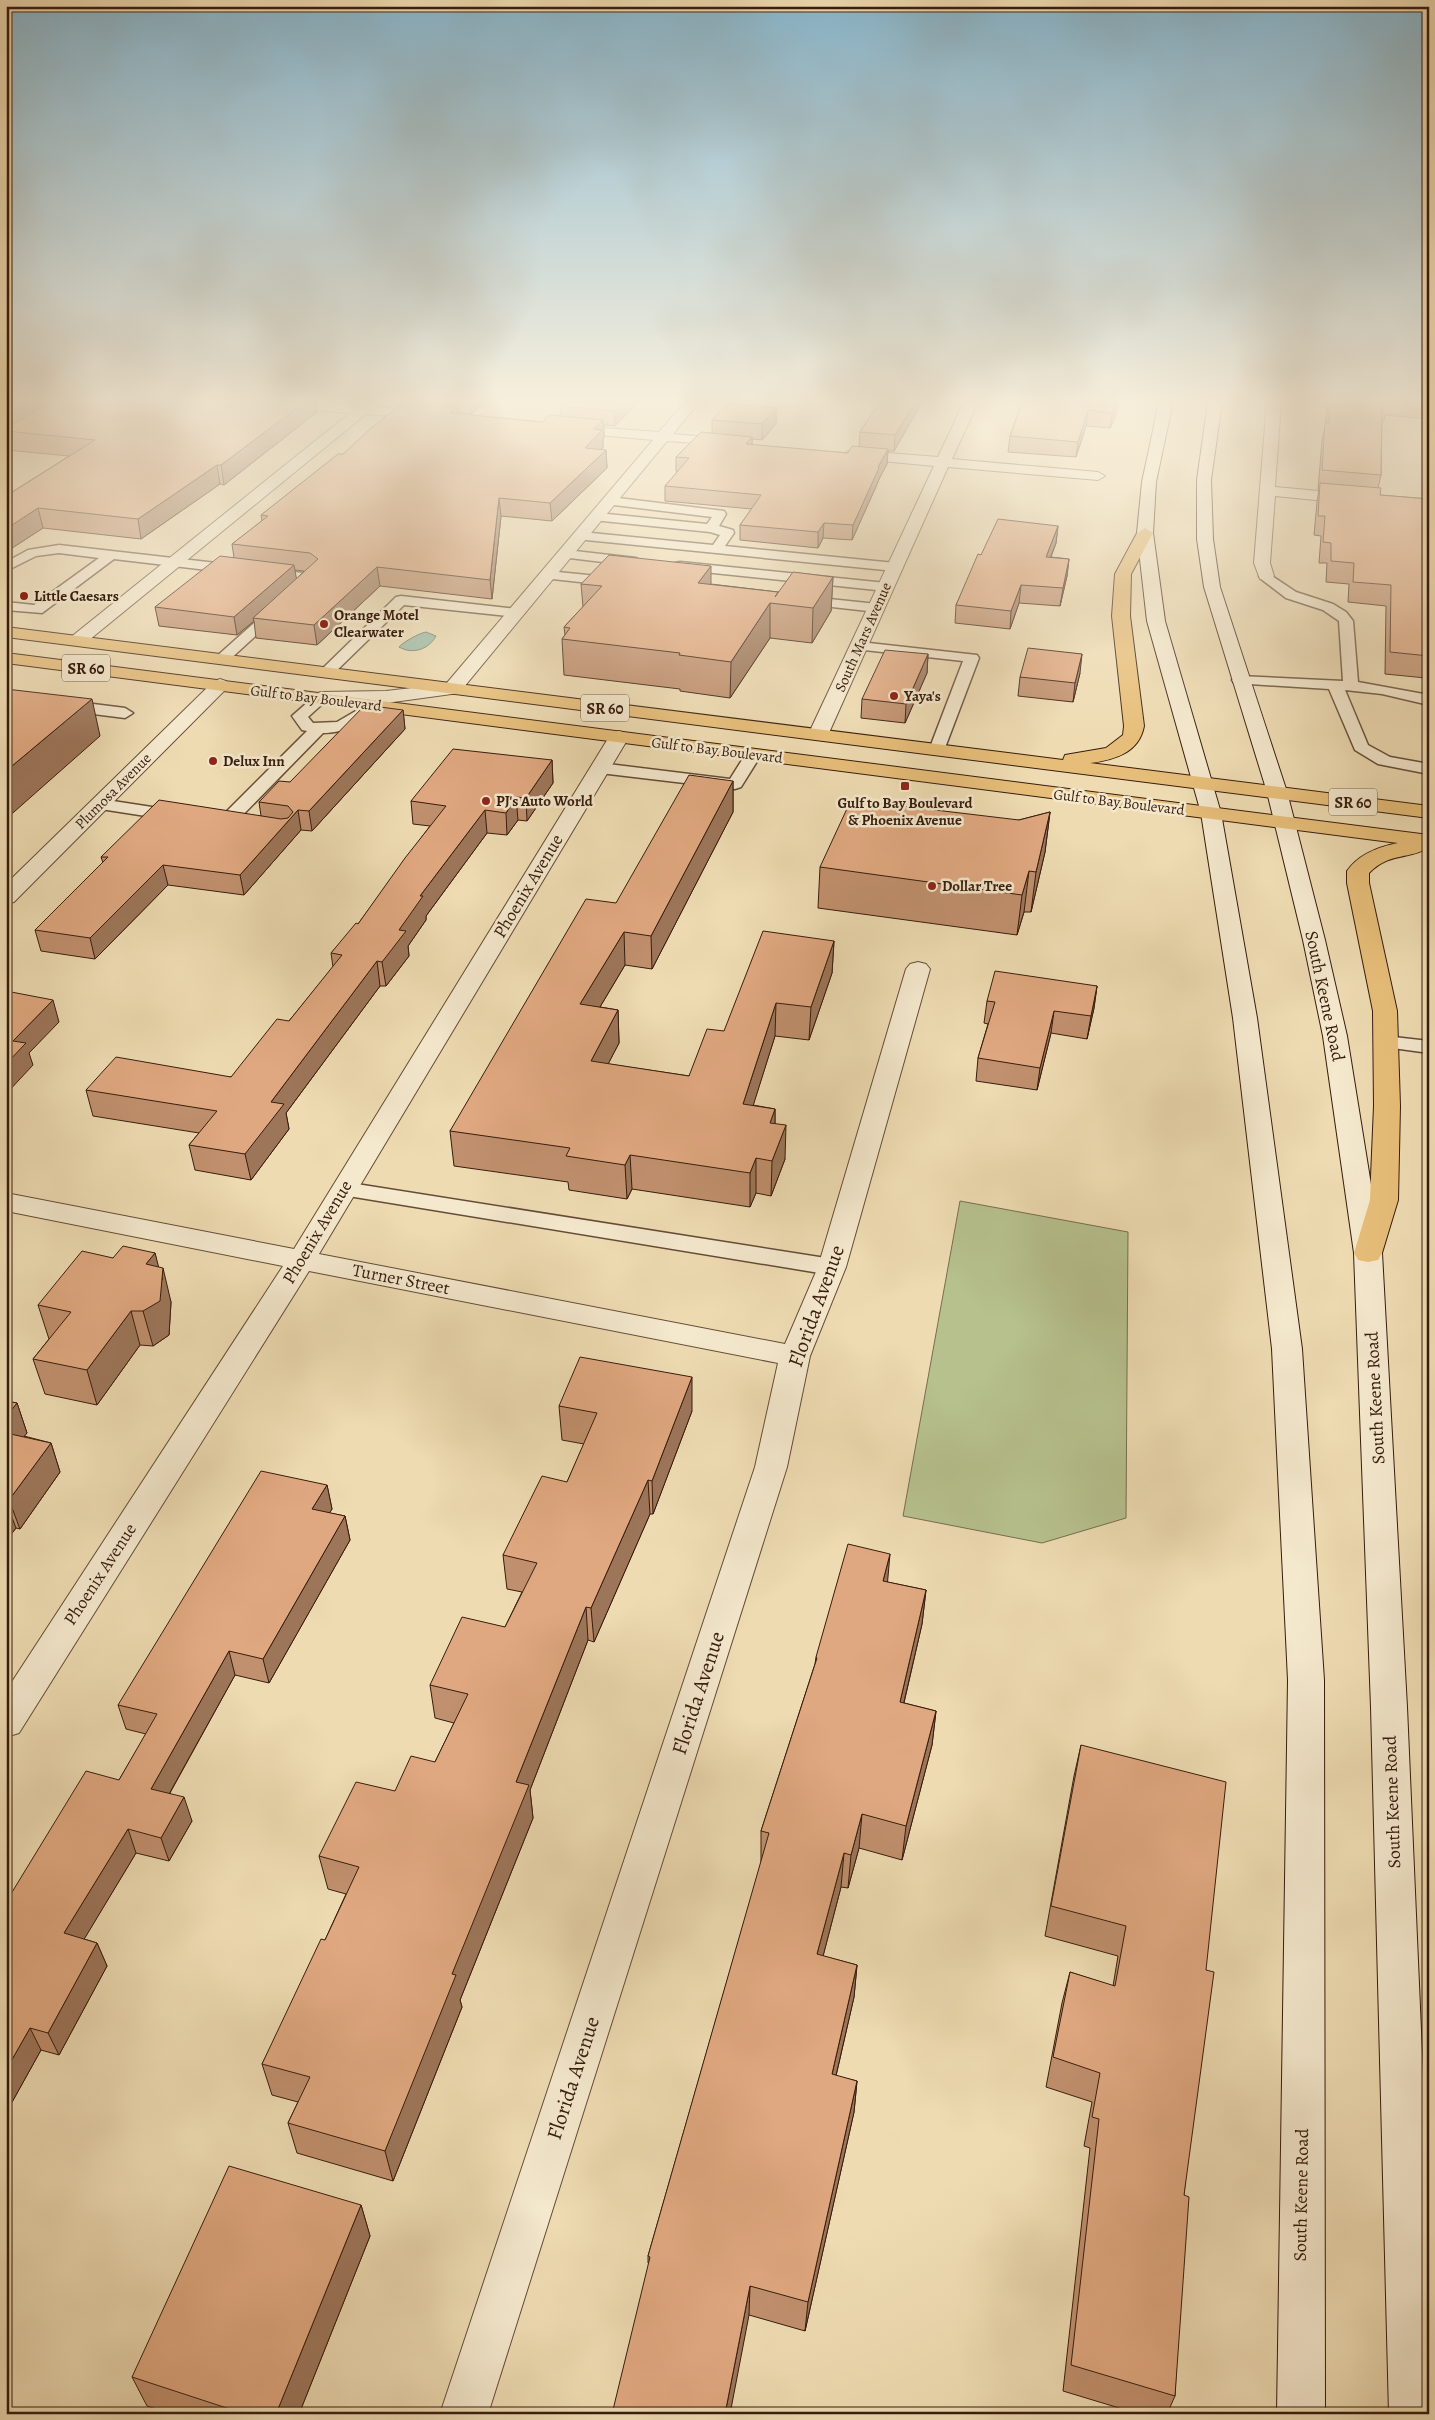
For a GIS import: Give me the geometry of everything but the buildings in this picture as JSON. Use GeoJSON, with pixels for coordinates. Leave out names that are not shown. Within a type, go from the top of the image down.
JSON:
{"type":"FeatureCollection","features":[{"type":"Feature","properties":{"kind":"main road"},"geometry":{"type":"LineString","coordinates":[[1030,762],[1104,755],[1123,746],[1131,738],[1134,726],[1121,616],[1123,574],[1146,533]]}},
{"type":"Feature","properties":{"kind":"main road","name":"Gulf to Bay Boulevard"},"geometry":{"type":"LineString","coordinates":[[6,632],[1429,812]]}},
{"type":"Feature","properties":{"kind":"main road","name":"Gulf to Bay Boulevard"},"geometry":{"type":"LineString","coordinates":[[6,658],[1429,841]]}},
{"type":"Feature","properties":{"kind":"main road"},"geometry":{"type":"LineString","coordinates":[[1368,1253],[1384,1200],[1387,1106],[1385,1011],[1358,883],[1358,871],[1370,858],[1392,850],[1429,846]]}},
{"type":"Feature","properties":{"kind":"street"},"geometry":{"type":"LineString","coordinates":[[78,641],[233,515]]}},
{"type":"Feature","properties":{"kind":"street","name":"South Mars Avenue"},"geometry":{"type":"LineString","coordinates":[[818,735],[918,515]]}},
{"type":"Feature","properties":{"kind":"street","name":"South Keene Road"},"geometry":{"type":"LineString","coordinates":[[1147,515],[1146,533],[1156,621],[1211,814],[1245,1018],[1287,1348],[1306,1680],[1300,2331],[1301,2414]]}},
{"type":"Feature","properties":{"kind":"street","name":"South Keene Road"},"geometry":{"type":"LineString","coordinates":[[1204,515],[1204,539],[1212,588],[1239,680],[1277,792],[1314,940],[1335,1036],[1368,1253],[1389,1707],[1412,2414]]}},
{"type":"Feature","properties":{"kind":"street"},"geometry":{"type":"LineString","coordinates":[[1265,515],[1262,563],[1266,576]]}},
{"type":"Feature","properties":{"kind":"street"},"geometry":{"type":"LineString","coordinates":[[321,698],[386,697],[452,689],[597,516]]}},
{"type":"Feature","properties":{"kind":"street","name":"Plumosa Avenue"},"geometry":{"type":"LineString","coordinates":[[6,897],[220,685]]}},
{"type":"Feature","properties":{"kind":"street","name":"Phoenix Avenue"},"geometry":{"type":"LineString","coordinates":[[6,1722],[302,1259],[619,737]]}},
{"type":"Feature","properties":{"kind":"street","name":"Florida Avenue"},"geometry":{"type":"LineString","coordinates":[[464,2414],[771,1467],[795,1356],[832,1267],[918,969]]}},
{"type":"Feature","properties":{"kind":"street","name":"Turner Street"},"geometry":{"type":"LineString","coordinates":[[6,1202],[795,1356]]}},
{"type":"Feature","properties":{"kind":"lane"},"geometry":{"type":"LineString","coordinates":[[711,528],[719,515]]}},
{"type":"Feature","properties":{"kind":"lane"},"geometry":{"type":"LineString","coordinates":[[597,516],[711,528],[728,533],[717,549]]}},
{"type":"Feature","properties":{"kind":"lane"},"geometry":{"type":"LineString","coordinates":[[581,536],[895,567]]}},
{"type":"Feature","properties":{"kind":"lane"},"geometry":{"type":"LineString","coordinates":[[6,567],[20,558],[48,550],[75,550],[312,578],[222,660]]}},
{"type":"Feature","properties":{"kind":"lane"},"geometry":{"type":"LineString","coordinates":[[566,554],[886,587]]}},
{"type":"Feature","properties":{"kind":"lane"},"geometry":{"type":"LineString","coordinates":[[6,606],[37,610],[111,555]]}},
{"type":"Feature","properties":{"kind":"lane"},"geometry":{"type":"LineString","coordinates":[[548,575],[628,583]]}},
{"type":"Feature","properties":{"kind":"lane"},"geometry":{"type":"LineString","coordinates":[[1266,576],[1291,595],[1330,608],[1344,617],[1346,621],[1343,686],[1361,747],[1365,752],[1386,761],[1429,769]]}},
{"type":"Feature","properties":{"kind":"lane"},"geometry":{"type":"LineString","coordinates":[[787,599],[877,608]]}},
{"type":"Feature","properties":{"kind":"lane"},"geometry":{"type":"LineString","coordinates":[[326,673],[401,600],[517,613]]}},
{"type":"Feature","properties":{"kind":"lane"},"geometry":{"type":"LineString","coordinates":[[860,646],[972,658],[937,750]]}},
{"type":"Feature","properties":{"kind":"lane"},"geometry":{"type":"LineString","coordinates":[[1239,680],[1400,691],[1429,700]]}},
{"type":"Feature","properties":{"kind":"lane"},"geometry":{"type":"LineString","coordinates":[[6,698],[125,713]]}},
{"type":"Feature","properties":{"kind":"lane"},"geometry":{"type":"LineString","coordinates":[[321,698],[300,716],[308,727],[330,730],[354,722],[373,705]]}},
{"type":"Feature","properties":{"kind":"lane"},"geometry":{"type":"LineString","coordinates":[[226,822],[318,728]]}},
{"type":"Feature","properties":{"kind":"lane"},"geometry":{"type":"LineString","coordinates":[[600,768],[735,784],[753,754]]}},
{"type":"Feature","properties":{"kind":"lane"},"geometry":{"type":"LineString","coordinates":[[100,804],[243,825]]}},
{"type":"Feature","properties":{"kind":"lane"},"geometry":{"type":"LineString","coordinates":[[1385,1042],[1429,1047]]}},
{"type":"Feature","properties":{"kind":"lane"},"geometry":{"type":"LineString","coordinates":[[344,1189],[832,1267]]}},
{"type":"Feature","properties":{"kind":"green space"},"geometry":{"type":"Polygon","coordinates":[[[960,1201],[1128,1232],[1126,1518],[1042,1543],[903,1516],[960,1201]]]}},
{"type":"Feature","properties":{"kind":"shaded area"},"geometry":{"type":"Polygon","coordinates":[[[426,632],[436,636],[425,647],[410,650],[399,647],[411,638],[426,632]]]}},
{"type":"Feature","properties":{"kind":"place","name":"Little Caesars"},"geometry":{"type":"Point","coordinates":[24,596]}},
{"type":"Feature","properties":{"kind":"place","name":"Orange Motel Clearwater"},"geometry":{"type":"Point","coordinates":[324,624]}},
{"type":"Feature","properties":{"kind":"place","name":"Yaya's"},"geometry":{"type":"Point","coordinates":[894,696]}},
{"type":"Feature","properties":{"kind":"place","name":"Delux Inn"},"geometry":{"type":"Point","coordinates":[213,761]}},
{"type":"Feature","properties":{"kind":"place","name":"Gulf to Bay Boulevard & Phoenix Avenue"},"geometry":{"type":"Point","coordinates":[905,786]}},
{"type":"Feature","properties":{"kind":"place","name":"PJ's Auto World"},"geometry":{"type":"Point","coordinates":[486,801]}},
{"type":"Feature","properties":{"kind":"place","name":"Dollar Tree"},"geometry":{"type":"Point","coordinates":[932,886]}}]}
